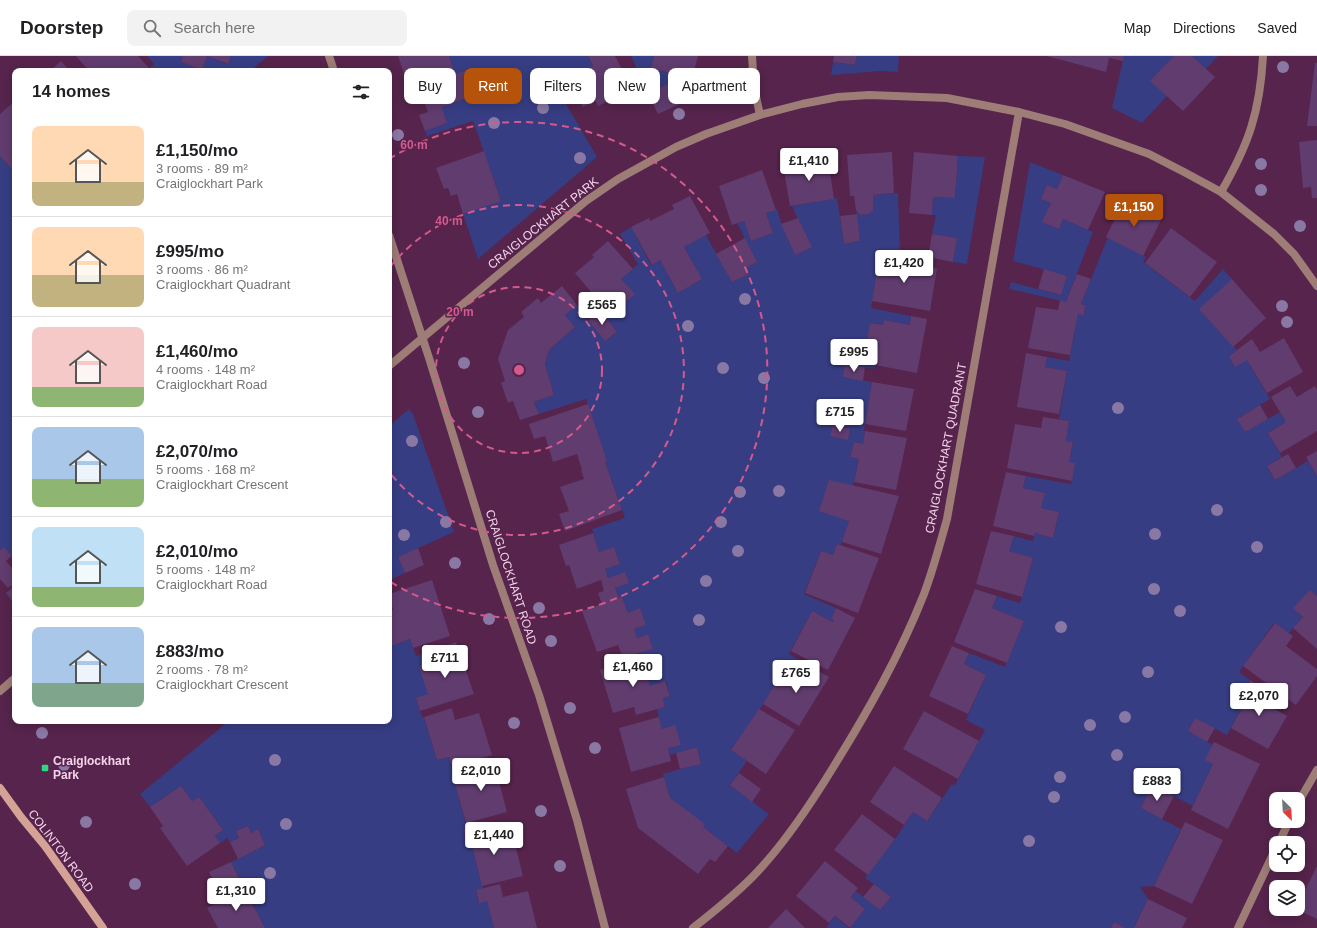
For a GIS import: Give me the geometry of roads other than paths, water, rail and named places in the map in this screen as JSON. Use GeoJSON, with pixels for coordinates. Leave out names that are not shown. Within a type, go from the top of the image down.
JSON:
{"type":"FeatureCollection","features":[{"type":"Feature","properties":{"kind":"street"},"geometry":{"type":"LineString","coordinates":[[329,56],[333,68]]}},
{"type":"Feature","properties":{"kind":"street"},"geometry":{"type":"LineString","coordinates":[[752,56],[754,87],[760,115]]}},
{"type":"Feature","properties":{"kind":"street"},"geometry":{"type":"LineString","coordinates":[[1221,192],[1236,167],[1248,140],[1256,112],[1261,84],[1263,56]]}},
{"type":"Feature","properties":{"kind":"street","name":"CRAIGLOCKHART PARK"},"geometry":{"type":"LineString","coordinates":[[392,364],[586,201],[618,179],[706,134],[760,115],[802,104],[838,97],[868,95],[947,98],[1019,112],[1065,124],[1149,154],[1221,192],[1274,234],[1294,254],[1317,286]]}},
{"type":"Feature","properties":{"kind":"street","name":"CRAIGLOCKHART QUADRANT"},"geometry":{"type":"LineString","coordinates":[[693,928],[715,912],[760,870],[783,841],[819,790],[857,730],[882,686],[923,595],[933,569],[947,519],[1019,112]]}},
{"type":"Feature","properties":{"kind":"street","name":"CRAIGLOCKHART ROAD"},"geometry":{"type":"LineString","coordinates":[[392,244],[494,565],[539,695],[577,820],[605,928]]}},
{"type":"Feature","properties":{"kind":"street"},"geometry":{"type":"LineString","coordinates":[[0,690],[12,680]]}},
{"type":"Feature","properties":{"kind":"street"},"geometry":{"type":"LineString","coordinates":[[1304,792],[1317,770]]}},
{"type":"Feature","properties":{"kind":"street","name":"COLINTON ROAD"},"geometry":{"type":"LineString","coordinates":[[0,788],[45,846],[103,928]]}},
{"type":"Feature","properties":{"kind":"street"},"geometry":{"type":"LineString","coordinates":[[1238,928],[1269,863]]}},
{"type":"Feature","properties":{"kind":"place","name":"Craiglockhart Park"},"geometry":{"type":"Point","coordinates":[45,768]}}]}
